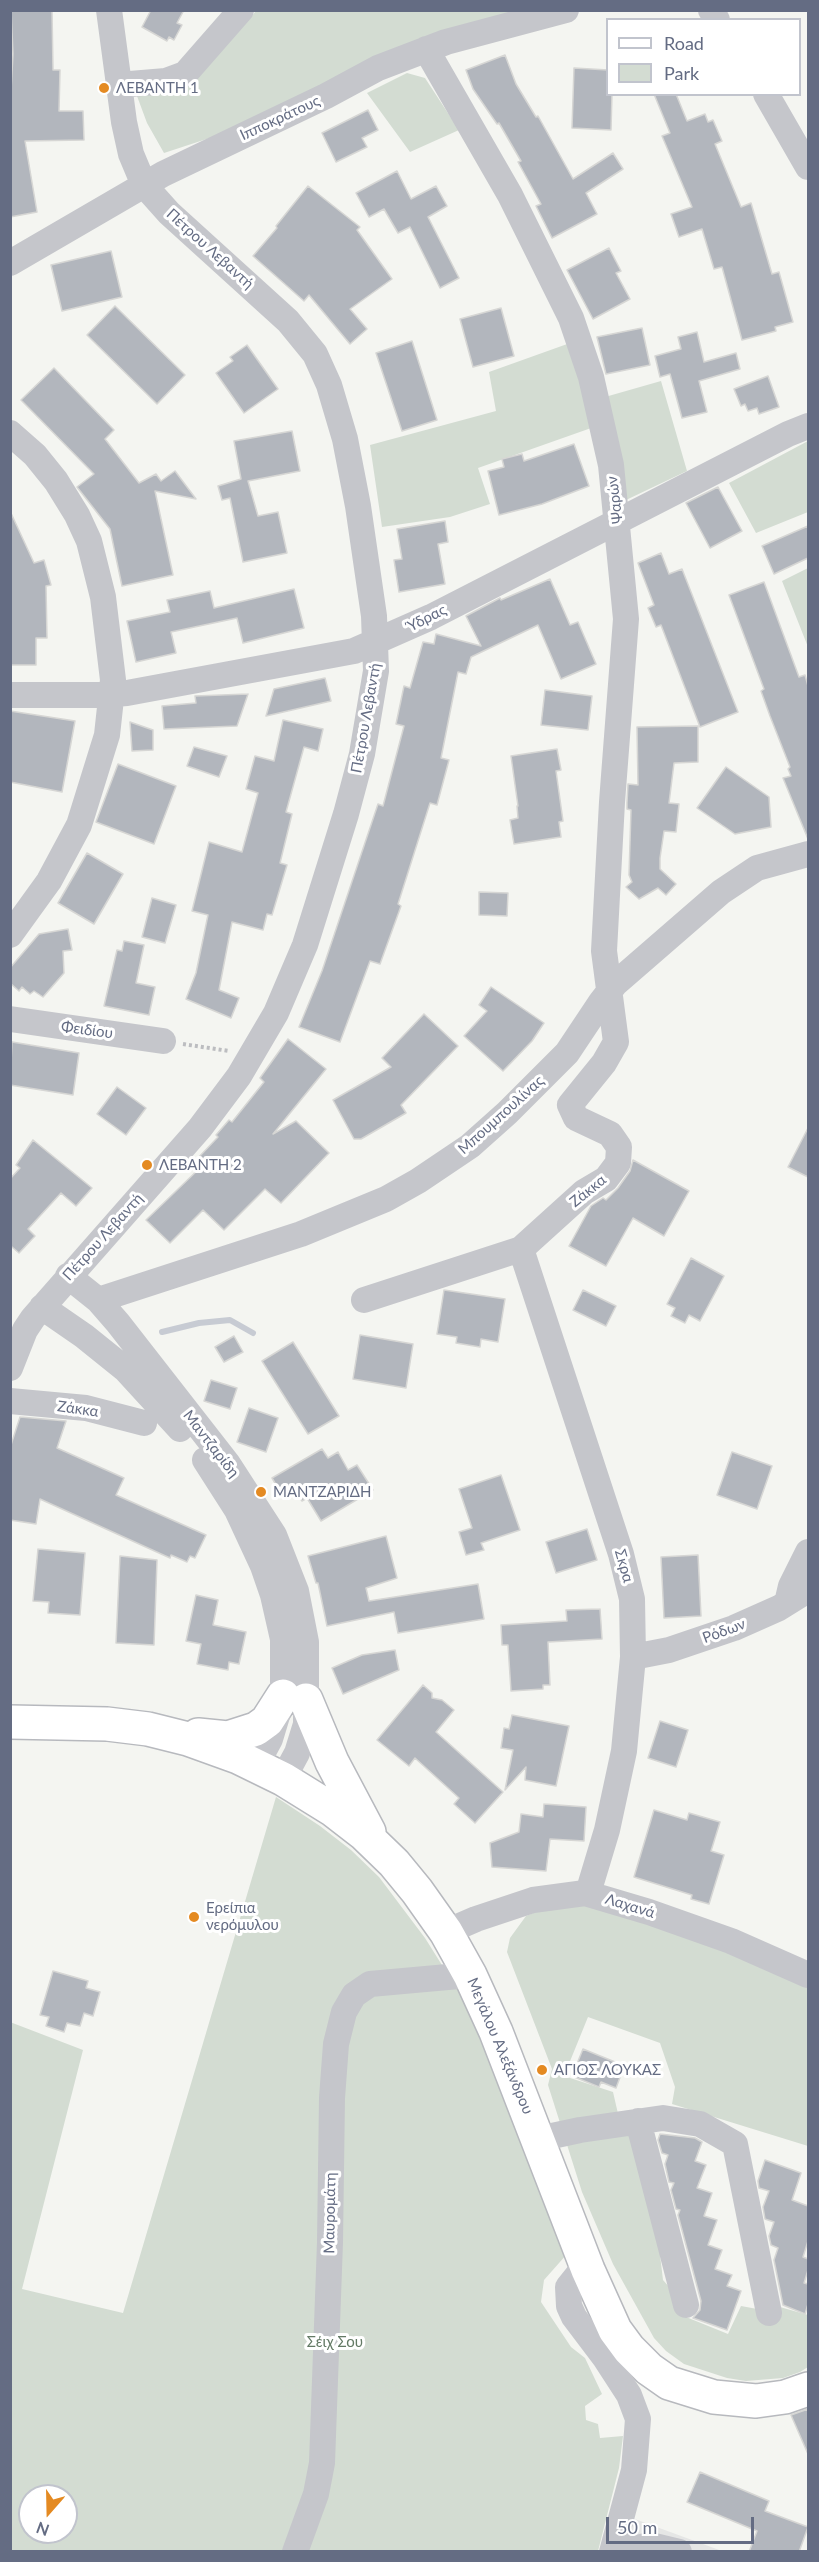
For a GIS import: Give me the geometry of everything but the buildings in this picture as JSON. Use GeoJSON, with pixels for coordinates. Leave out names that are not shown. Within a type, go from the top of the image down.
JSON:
{"type":"FeatureCollection","features":[{"type":"Feature","properties":{"kind":"main road"},"geometry":{"type":"LineString","coordinates":[[148,1729],[228,1738],[256,1729],[295,1698],[376,1845]]}},
{"type":"Feature","properties":{"kind":"main road","name":"Μεγάλου Αλεξάνδρου"},"geometry":{"type":"LineString","coordinates":[[10,1722],[106,1724],[148,1729],[213,1747],[269,1772],[333,1810],[376,1845],[405,1876],[446,1932],[470,1975],[488,2013],[588,2270],[604,2308],[623,2342],[642,2363],[669,2383],[714,2397],[743,2402],[774,2399],[808,2390]]}},
{"type":"Feature","properties":{"kind":"street","name":"Πέτρου Λεβαντή"},"geometry":{"type":"LineString","coordinates":[[10,1368],[18,1329],[42,1307],[200,1128],[253,1055],[282,1003],[296,968],[346,814],[368,724],[376,671],[376,643],[352,468],[338,407],[319,360],[288,321],[169,213],[144,185],[132,154],[118,85],[109,10]]}},
{"type":"Feature","properties":{"kind":"street"},"geometry":{"type":"LineString","coordinates":[[118,85],[166,81],[185,74],[241,10]]}},
{"type":"Feature","properties":{"kind":"street","name":"Ιπποκράτους"},"geometry":{"type":"LineString","coordinates":[[10,263],[144,185],[378,69],[426,49],[566,10]]}},
{"type":"Feature","properties":{"kind":"street","name":"Ψαρών"},"geometry":{"type":"LineString","coordinates":[[426,49],[510,195],[571,318],[591,377],[606,436],[618,520],[626,633],[605,900],[604,963],[609,991]]}},
{"type":"Feature","properties":{"kind":"street"},"geometry":{"type":"LineString","coordinates":[[767,96],[808,167]]}},
{"type":"Feature","properties":{"kind":"street","name":"Ύδρας"},"geometry":{"type":"LineString","coordinates":[[10,695],[113,694],[307,662],[354,651],[376,643],[788,434],[808,426]]}},
{"type":"Feature","properties":{"kind":"street"},"geometry":{"type":"LineString","coordinates":[[10,433],[35,455],[56,481],[77,515],[89,541],[98,569],[109,628],[113,694],[102,754],[79,825],[50,881],[10,935]]}},
{"type":"Feature","properties":{"kind":"street","name":"Μπουμπουλίνας"},"geometry":{"type":"LineString","coordinates":[[98,1300],[301,1234],[386,1199],[418,1181],[470,1146],[521,1100],[567,1053],[609,991],[736,880],[771,863],[808,854]]}},
{"type":"Feature","properties":{"kind":"street","name":"Ζάκκα"},"geometry":{"type":"LineString","coordinates":[[363,1300],[521,1249],[584,1192],[606,1179],[618,1163],[619,1147],[610,1134],[576,1118],[570,1105],[604,1063],[616,1042],[609,991]]}},
{"type":"Feature","properties":{"kind":"street","name":"Φειδίου"},"geometry":{"type":"LineString","coordinates":[[10,1018],[163,1041]]}},
{"type":"Feature","properties":{"kind":"street","name":"Σκρα"},"geometry":{"type":"LineString","coordinates":[[521,1249],[629,1582],[633,1613],[633,1657],[624,1751],[609,1820],[588,1893]]}},
{"type":"Feature","properties":{"kind":"street","name":"Μαντζαρίδη"},"geometry":{"type":"LineString","coordinates":[[68,1276],[98,1300],[228,1464],[274,1535],[296,1591],[306,1642],[295,1698]]}},
{"type":"Feature","properties":{"kind":"street","name":"Μαντζαρίδη"},"geometry":{"type":"LineString","coordinates":[[42,1307],[84,1336],[125,1369],[186,1436],[214,1473],[255,1547],[273,1595],[295,1698],[306,1724],[303,1738],[269,1772]]}},
{"type":"Feature","properties":{"kind":"street","name":"Ζάκκα"},"geometry":{"type":"LineString","coordinates":[[10,1401],[86,1408],[144,1423]]}},
{"type":"Feature","properties":{"kind":"street"},"geometry":{"type":"LineString","coordinates":[[798,1597],[791,1586],[808,1552]]}},
{"type":"Feature","properties":{"kind":"street","name":"Ρόδων"},"geometry":{"type":"LineString","coordinates":[[633,1657],[669,1650],[715,1635],[759,1618],[798,1597]]}},
{"type":"Feature","properties":{"kind":"street","name":"Λαχανά"},"geometry":{"type":"LineString","coordinates":[[446,1932],[487,1915],[533,1900],[564,1894],[588,1893],[731,1941],[808,1975]]}},
{"type":"Feature","properties":{"kind":"street","name":"Μαυρομάτη"},"geometry":{"type":"LineString","coordinates":[[295,2552],[316,2494],[322,2463],[330,2253],[332,2098],[336,2044],[342,2018],[354,1995],[370,1984],[470,1975]]}},
{"type":"Feature","properties":{"kind":"street"},"geometry":{"type":"LineString","coordinates":[[538,2139],[663,2118],[700,2124],[735,2144],[769,2313]]}},
{"type":"Feature","properties":{"kind":"street"},"geometry":{"type":"LineString","coordinates":[[638,2121],[686,2305]]}},
{"type":"Feature","properties":{"kind":"street"},"geometry":{"type":"LineString","coordinates":[[588,2270],[580,2272],[568,2287],[569,2306],[629,2395],[638,2419],[634,2470],[612,2552]]}},
{"type":"Feature","properties":{"kind":"street"},"geometry":{"type":"LineString","coordinates":[[620,2552],[650,2545],[679,2552]]}},
{"type":"Feature","properties":{"kind":"path"},"geometry":{"type":"LineString","coordinates":[[163,1041],[253,1055]]}},
{"type":"Feature","properties":{"kind":"shaded area"},"geometry":{"type":"Polygon","coordinates":[[[632,2518],[722,2551],[624,2552],[632,2518]]]}},
{"type":"Feature","properties":{"kind":"green space"},"geometry":{"type":"Polygon","coordinates":[[[256,11],[527,11],[228,132],[164,153],[147,123],[137,96],[199,76],[256,11]]]}},
{"type":"Feature","properties":{"kind":"green space"},"geometry":{"type":"Polygon","coordinates":[[[407,73],[425,78],[459,130],[410,152],[367,93],[407,73]]]}},
{"type":"Feature","properties":{"kind":"green space"},"geometry":{"type":"Polygon","coordinates":[[[570,343],[594,427],[478,468],[490,504],[450,517],[382,527],[370,445],[496,411],[489,372],[570,343]]]}},
{"type":"Feature","properties":{"kind":"green space"},"geometry":{"type":"Polygon","coordinates":[[[661,381],[687,471],[626,500],[605,397],[661,381]]]}},
{"type":"Feature","properties":{"kind":"green space"},"geometry":{"type":"Polygon","coordinates":[[[808,441],[808,512],[756,533],[729,483],[808,441]]]}},
{"type":"Feature","properties":{"kind":"green space"},"geometry":{"type":"Polygon","coordinates":[[[808,568],[808,647],[782,581],[808,568]]]}},
{"type":"Feature","properties":{"kind":"green space","name":"Σέιχ Σου"},"geometry":{"type":"Polygon","coordinates":[[[276,1797],[351,1850],[379,1877],[425,1938],[467,2005],[567,2254],[544,2280],[541,2302],[571,2347],[585,2358],[602,2394],[585,2406],[586,2420],[598,2424],[600,2438],[623,2436],[619,2468],[598,2551],[11,2551],[10,2022],[83,2050],[22,2289],[123,2313],[276,1797]]]}},
{"type":"Feature","properties":{"kind":"green space"},"geometry":{"type":"Polygon","coordinates":[[[568,1903],[620,1910],[808,1984],[808,2146],[672,2104],[675,2087],[660,2043],[588,2017],[564,2076],[613,2092],[622,2131],[639,2134],[655,2213],[663,2280],[678,2297],[686,2317],[728,2334],[741,2306],[779,2313],[780,2307],[808,2315],[808,2367],[800,2372],[783,2378],[746,2381],[727,2378],[684,2364],[666,2351],[654,2338],[613,2264],[582,2192],[548,2085],[552,2069],[507,1952],[510,1938],[526,1916],[568,1903]]]}},
{"type":"Feature","properties":{"kind":"waterway"},"geometry":{"type":"LineString","coordinates":[[162,1332],[199,1323],[230,1320],[253,1333]]}},
{"type":"Feature","properties":{"kind":"place","name":"ΛΕΒΑΝΤΗ 1"},"geometry":{"type":"Point","coordinates":[104,88]}},
{"type":"Feature","properties":{"kind":"place","name":"ΛΕΒΑΝΤΗ 2"},"geometry":{"type":"Point","coordinates":[147,1165]}},
{"type":"Feature","properties":{"kind":"place","name":"ΜΑΝΤΖΑΡΙΔΗ"},"geometry":{"type":"Point","coordinates":[261,1492]}},
{"type":"Feature","properties":{"kind":"place","name":"Ερείπια νερόμυλου"},"geometry":{"type":"Point","coordinates":[194,1917]}},
{"type":"Feature","properties":{"kind":"place","name":"ΑΓΙΟΣ ΛΟΥΚΑΣ"},"geometry":{"type":"Point","coordinates":[542,2070]}}]}
